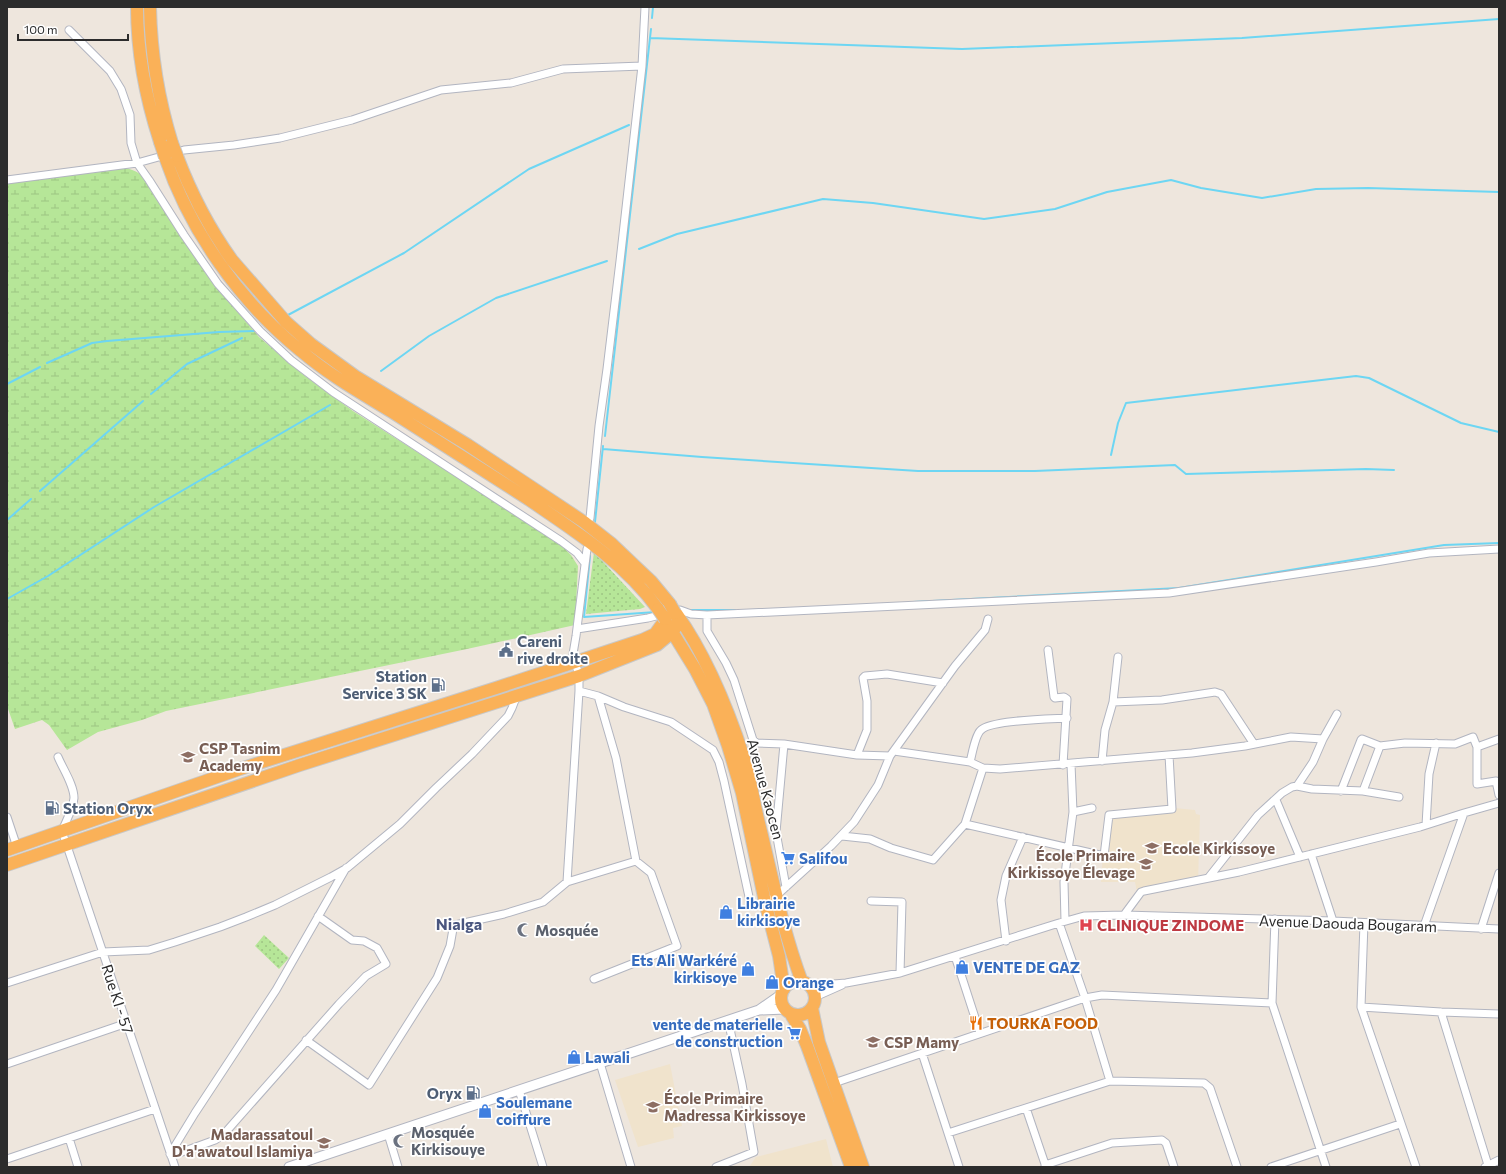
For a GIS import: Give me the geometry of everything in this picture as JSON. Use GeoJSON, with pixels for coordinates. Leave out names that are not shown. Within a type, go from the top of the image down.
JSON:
{"type":"FeatureCollection","features":[{"type":"Feature","properties":{"kind":"highway"},"geometry":{"type":"LineString","coordinates":[[137,7],[144,76],[153,121],[166,142],[171,156],[178,191],[195,225],[222,266],[244,295],[271,315],[301,352],[369,391]]}},
{"type":"Feature","properties":{"kind":"highway"},"geometry":{"type":"LineString","coordinates":[[150,7],[152,54],[164,117],[166,142]]}},
{"type":"Feature","properties":{"kind":"highway","name":"Avenue Kaocen"},"geometry":{"type":"LineString","coordinates":[[369,391],[468,445],[584,522],[612,544],[651,581],[674,610],[706,662],[744,759],[776,896],[792,953],[806,984]]}},
{"type":"Feature","properties":{"kind":"highway","name":"Avenue Kaocen"},"geometry":{"type":"LineString","coordinates":[[369,391],[585,537],[641,588],[662,616],[695,670],[712,704],[728,746],[742,793],[765,902],[779,956],[783,991]]}},
{"type":"Feature","properties":{"kind":"highway"},"geometry":{"type":"LineString","coordinates":[[7,865],[300,765],[579,676],[657,644],[672,632],[678,623],[674,610]]}},
{"type":"Feature","properties":{"kind":"highway"},"geometry":{"type":"LineString","coordinates":[[12,848],[240,769],[468,697],[652,635],[659,629],[662,616]]}},
{"type":"Feature","properties":{"kind":"highway"},"geometry":{"type":"LineString","coordinates":[[657,644],[671,646],[686,655]]}},
{"type":"Feature","properties":{"kind":"highway"},"geometry":{"type":"LineString","coordinates":[[468,697],[472,710]]}},
{"type":"Feature","properties":{"kind":"highway"},"geometry":{"type":"LineString","coordinates":[[428,710],[432,723]]}},
{"type":"Feature","properties":{"kind":"highway"},"geometry":{"type":"LineString","coordinates":[[851,1167],[800,1029],[782,1004],[783,991],[792,983],[806,984],[814,992],[813,1003],[819,1042],[863,1167]]}},
{"type":"Feature","properties":{"kind":"highway"},"geometry":{"type":"LineString","coordinates":[[788,1011],[796,1015],[802,1015],[813,1003]]}},
{"type":"Feature","properties":{"kind":"street"},"geometry":{"type":"LineString","coordinates":[[590,518],[599,426],[620,261],[642,66],[645,7]]}},
{"type":"Feature","properties":{"kind":"street"},"geometry":{"type":"LineString","coordinates":[[69,30],[110,71],[121,89],[130,115],[131,143],[136,163],[149,180],[184,235],[218,284],[260,331],[291,360],[351,405],[561,541],[578,553],[584,562]]}},
{"type":"Feature","properties":{"kind":"street"},"geometry":{"type":"LineString","coordinates":[[7,180],[136,163],[184,150],[234,145],[300,134],[352,120],[441,90],[511,84],[563,69],[642,66]]}},
{"type":"Feature","properties":{"kind":"street"},"geometry":{"type":"LineString","coordinates":[[567,882],[579,691],[579,676],[574,661],[573,647],[587,549]]}},
{"type":"Feature","properties":{"kind":"street"},"geometry":{"type":"LineString","coordinates":[[576,629],[648,618],[680,610],[690,614],[707,615],[1169,593],[1369,564],[1429,553],[1499,549]]}},
{"type":"Feature","properties":{"kind":"street"},"geometry":{"type":"LineString","coordinates":[[707,615],[707,631],[726,662],[734,680],[753,740],[757,742],[784,744],[857,755],[892,754],[970,762],[983,768],[1000,769],[1169,756],[1254,744],[1291,737],[1323,739]]}},
{"type":"Feature","properties":{"kind":"street"},"geometry":{"type":"LineString","coordinates":[[579,691],[598,696],[624,707],[671,722],[713,750],[719,762],[724,781],[751,906],[765,902],[776,896],[842,836],[854,822],[878,785],[892,754],[943,683],[985,630],[988,619]]}},
{"type":"Feature","properties":{"kind":"street"},"geometry":{"type":"LineString","coordinates":[[1048,650],[1054,697],[1064,697],[1067,699],[1064,765]]}},
{"type":"Feature","properties":{"kind":"street"},"geometry":{"type":"LineString","coordinates":[[1102,762],[1105,730],[1114,702],[1118,656]]}},
{"type":"Feature","properties":{"kind":"street"},"geometry":{"type":"LineString","coordinates":[[857,755],[866,730],[867,702],[863,678],[865,676],[888,674],[943,683]]}},
{"type":"Feature","properties":{"kind":"street"},"geometry":{"type":"LineString","coordinates":[[1114,702],[1162,700],[1215,692],[1221,694],[1254,744]]}},
{"type":"Feature","properties":{"kind":"street"},"geometry":{"type":"LineString","coordinates":[[7,983],[103,952],[149,950],[220,927],[275,905],[347,868],[400,824],[482,744],[508,716],[517,695]]}},
{"type":"Feature","properties":{"kind":"street"},"geometry":{"type":"LineString","coordinates":[[594,979],[677,946],[651,872],[636,861],[616,758],[598,696]]}},
{"type":"Feature","properties":{"kind":"street"},"geometry":{"type":"LineString","coordinates":[[1296,786],[1313,762],[1323,739],[1338,714]]}},
{"type":"Feature","properties":{"kind":"street"},"geometry":{"type":"LineString","coordinates":[[970,762],[978,733],[984,728],[1010,721],[1067,718]]}},
{"type":"Feature","properties":{"kind":"street"},"geometry":{"type":"LineString","coordinates":[[1341,791],[1362,739],[1380,746],[1405,743],[1455,744],[1473,737],[1477,747],[1476,784],[1496,781],[1499,795]]}},
{"type":"Feature","properties":{"kind":"street"},"geometry":{"type":"LineString","coordinates":[[1477,747],[1499,739]]}},
{"type":"Feature","properties":{"kind":"street"},"geometry":{"type":"LineString","coordinates":[[1426,825],[1429,774],[1436,743]]}},
{"type":"Feature","properties":{"kind":"street"},"geometry":{"type":"LineString","coordinates":[[784,744],[776,832],[786,887]]}},
{"type":"Feature","properties":{"kind":"street"},"geometry":{"type":"LineString","coordinates":[[1363,791],[1380,746]]}},
{"type":"Feature","properties":{"kind":"street"},"geometry":{"type":"LineString","coordinates":[[965,824],[1104,856],[1108,817],[1110,814],[1172,809],[1169,756]]}},
{"type":"Feature","properties":{"kind":"street"},"geometry":{"type":"LineString","coordinates":[[58,757],[74,796],[73,803],[62,831]]}},
{"type":"Feature","properties":{"kind":"street"},"geometry":{"type":"LineString","coordinates":[[1071,764],[1073,812],[1064,882],[1062,922],[1110,1080]]}},
{"type":"Feature","properties":{"kind":"street"},"geometry":{"type":"LineString","coordinates":[[842,836],[870,839],[891,848],[933,860],[965,824],[983,768]]}},
{"type":"Feature","properties":{"kind":"street"},"geometry":{"type":"LineString","coordinates":[[1209,877],[1257,816],[1292,787],[1296,786],[1312,789],[1341,791],[1363,791],[1399,797]]}},
{"type":"Feature","properties":{"kind":"street"},"geometry":{"type":"LineString","coordinates":[[1276,800],[1300,857]]}},
{"type":"Feature","properties":{"kind":"street"},"geometry":{"type":"LineString","coordinates":[[1124,915],[1141,892],[1144,891],[1239,872],[1300,857],[1426,825],[1499,803]]}},
{"type":"Feature","properties":{"kind":"street"},"geometry":{"type":"LineString","coordinates":[[1073,812],[1092,808]]}},
{"type":"Feature","properties":{"kind":"street"},"geometry":{"type":"LineString","coordinates":[[1424,926],[1464,814]]}},
{"type":"Feature","properties":{"kind":"street"},"geometry":{"type":"LineString","coordinates":[[7,817],[12,848]]}},
{"type":"Feature","properties":{"kind":"street","name":"Rue KI - 57"},"geometry":{"type":"LineString","coordinates":[[62,831],[174,1167]]}},
{"type":"Feature","properties":{"kind":"street"},"geometry":{"type":"LineString","coordinates":[[1006,941],[1001,900],[1006,876],[1023,837]]}},
{"type":"Feature","properties":{"kind":"street"},"geometry":{"type":"LineString","coordinates":[[1311,854],[1333,921]]}},
{"type":"Feature","properties":{"kind":"street"},"geometry":{"type":"LineString","coordinates":[[306,1040],[369,1085],[437,978],[450,946],[455,925],[504,914],[543,902],[567,882],[636,861]]}},
{"type":"Feature","properties":{"kind":"street"},"geometry":{"type":"LineString","coordinates":[[170,1155],[194,1113],[276,990],[347,868]]}},
{"type":"Feature","properties":{"kind":"street"},"geometry":{"type":"LineString","coordinates":[[1482,928],[1499,873]]}},
{"type":"Feature","properties":{"kind":"street"},"geometry":{"type":"LineString","coordinates":[[871,901],[902,902],[900,974]]}},
{"type":"Feature","properties":{"kind":"street","name":"Avenue Daouda Bougaram"},"geometry":{"type":"LineString","coordinates":[[806,984],[846,983],[900,974],[1084,916],[1124,915],[1275,919],[1499,929]]}},
{"type":"Feature","properties":{"kind":"street"},"geometry":{"type":"LineString","coordinates":[[170,1155],[215,1140],[224,1134],[306,1040],[366,976],[385,965],[386,962],[377,948],[364,941],[352,940],[318,916]]}},
{"type":"Feature","properties":{"kind":"street"},"geometry":{"type":"LineString","coordinates":[[1275,919],[1272,1003],[1326,1167]]}},
{"type":"Feature","properties":{"kind":"street"},"geometry":{"type":"LineString","coordinates":[[1364,922],[1361,1007],[1416,1167]]}},
{"type":"Feature","properties":{"kind":"street"},"geometry":{"type":"LineString","coordinates":[[955,956],[980,1033]]}},
{"type":"Feature","properties":{"kind":"street","name":"Avenue Daouda Bougaram"},"geometry":{"type":"LineString","coordinates":[[813,1003],[846,983]]}},
{"type":"Feature","properties":{"kind":"street"},"geometry":{"type":"LineString","coordinates":[[759,1010],[783,991]]}},
{"type":"Feature","properties":{"kind":"street"},"geometry":{"type":"LineString","coordinates":[[834,1084],[980,1033],[1085,998],[1102,994],[1272,1003]]}},
{"type":"Feature","properties":{"kind":"street"},"geometry":{"type":"LineString","coordinates":[[1361,1007],[1499,1014]]}},
{"type":"Feature","properties":{"kind":"street"},"geometry":{"type":"LineString","coordinates":[[289,1167],[310,1164],[388,1134],[759,1010],[788,1011]]}},
{"type":"Feature","properties":{"kind":"street"},"geometry":{"type":"LineString","coordinates":[[1441,1012],[1487,1166],[1499,1160]]}},
{"type":"Feature","properties":{"kind":"street"},"geometry":{"type":"LineString","coordinates":[[716,1167],[754,1152],[742,1084],[728,1020]]}},
{"type":"Feature","properties":{"kind":"street"},"geometry":{"type":"LineString","coordinates":[[7,1064],[127,1023]]}},
{"type":"Feature","properties":{"kind":"street"},"geometry":{"type":"LineString","coordinates":[[922,1053],[959,1167]]}},
{"type":"Feature","properties":{"kind":"street"},"geometry":{"type":"LineString","coordinates":[[600,1063],[631,1167]]}},
{"type":"Feature","properties":{"kind":"street"},"geometry":{"type":"LineString","coordinates":[[948,1133],[1110,1080],[1204,1083],[1210,1088],[1237,1167]]}},
{"type":"Feature","properties":{"kind":"street"},"geometry":{"type":"LineString","coordinates":[[519,1090],[543,1167]]}},
{"type":"Feature","properties":{"kind":"street"},"geometry":{"type":"LineString","coordinates":[[1026,1108],[1046,1166],[1112,1143],[1162,1140],[1166,1143],[1174,1167]]}},
{"type":"Feature","properties":{"kind":"street"},"geometry":{"type":"LineString","coordinates":[[7,1159],[155,1109]]}},
{"type":"Feature","properties":{"kind":"street"},"geometry":{"type":"LineString","coordinates":[[1271,1167],[1400,1124]]}},
{"type":"Feature","properties":{"kind":"street"},"geometry":{"type":"LineString","coordinates":[[388,1134],[398,1167]]}},
{"type":"Feature","properties":{"kind":"street"},"geometry":{"type":"LineString","coordinates":[[68,1138],[78,1167]]}},
{"type":"Feature","properties":{"kind":"shaded area","name":"Ecole Kirkissoye"},"geometry":{"type":"Polygon","coordinates":[[[1171,805],[1174,808],[1195,810],[1196,814],[1200,815],[1198,883],[1137,892],[1135,882],[1101,882],[1106,811],[1171,805]]]}},
{"type":"Feature","properties":{"kind":"shaded area"},"geometry":{"type":"Polygon","coordinates":[[[670,1064],[682,1126],[673,1128],[674,1138],[638,1147],[615,1080],[670,1064]]]}},
{"type":"Feature","properties":{"kind":"shaded area"},"geometry":{"type":"Polygon","coordinates":[[[826,1139],[833,1167],[749,1167],[756,1157],[826,1139]]]}},
{"type":"Feature","properties":{"kind":"green space"},"geometry":{"type":"Polygon","coordinates":[[[125,168],[138,173],[148,182],[217,287],[259,337],[305,376],[353,411],[558,542],[571,555],[578,566],[575,625],[467,649],[166,711],[142,720],[98,732],[67,750],[49,725],[42,720],[15,729],[7,706],[7,183],[125,168]]]}},
{"type":"Feature","properties":{"kind":"green space"},"geometry":{"type":"Polygon","coordinates":[[[594,552],[645,607],[640,609],[586,614],[594,552]]]}},
{"type":"Feature","properties":{"kind":"green space"},"geometry":{"type":"Polygon","coordinates":[[[264,935],[289,958],[279,969],[255,946],[264,935]]]}},
{"type":"Feature","properties":{"kind":"waterway"},"geometry":{"type":"LineString","coordinates":[[652,18],[653,7]]}},
{"type":"Feature","properties":{"kind":"waterway"},"geometry":{"type":"LineString","coordinates":[[650,38],[962,49],[1242,38],[1499,19]]}},
{"type":"Feature","properties":{"kind":"waterway"},"geometry":{"type":"LineString","coordinates":[[605,436],[651,29]]}},
{"type":"Feature","properties":{"kind":"waterway"},"geometry":{"type":"LineString","coordinates":[[288,315],[404,253],[529,169],[629,125]]}},
{"type":"Feature","properties":{"kind":"waterway"},"geometry":{"type":"LineString","coordinates":[[639,249],[677,234],[823,199],[873,203],[984,219],[1055,209],[1107,192],[1171,180],[1201,188],[1262,198],[1316,189],[1368,188],[1499,192]]}},
{"type":"Feature","properties":{"kind":"waterway"},"geometry":{"type":"LineString","coordinates":[[381,371],[429,336],[496,298],[607,261]]}},
{"type":"Feature","properties":{"kind":"waterway"},"geometry":{"type":"LineString","coordinates":[[47,363],[92,343],[219,332],[254,331]]}},
{"type":"Feature","properties":{"kind":"waterway"},"geometry":{"type":"LineString","coordinates":[[151,394],[187,364],[242,338]]}},
{"type":"Feature","properties":{"kind":"waterway"},"geometry":{"type":"LineString","coordinates":[[7,384],[40,367]]}},
{"type":"Feature","properties":{"kind":"waterway"},"geometry":{"type":"LineString","coordinates":[[1111,455],[1118,423],[1126,403],[1356,376],[1369,378],[1461,423],[1499,432]]}},
{"type":"Feature","properties":{"kind":"waterway"},"geometry":{"type":"LineString","coordinates":[[40,491],[143,401]]}},
{"type":"Feature","properties":{"kind":"waterway"},"geometry":{"type":"LineString","coordinates":[[7,599],[48,576],[154,507],[330,405]]}},
{"type":"Feature","properties":{"kind":"waterway"},"geometry":{"type":"LineString","coordinates":[[595,522],[603,446]]}},
{"type":"Feature","properties":{"kind":"waterway"},"geometry":{"type":"LineString","coordinates":[[603,449],[918,471],[1035,471],[1175,465],[1186,474],[1366,469],[1394,470]]}},
{"type":"Feature","properties":{"kind":"waterway"},"geometry":{"type":"LineString","coordinates":[[7,520],[31,499]]}},
{"type":"Feature","properties":{"kind":"waterway"},"geometry":{"type":"LineString","coordinates":[[913,602],[1179,588],[1444,545],[1499,543]]}},
{"type":"Feature","properties":{"kind":"waterway"},"geometry":{"type":"LineString","coordinates":[[590,556],[584,617],[656,612]]}},
{"type":"Feature","properties":{"kind":"waterway"},"geometry":{"type":"LineString","coordinates":[[689,610],[735,610]]}},
{"type":"Feature","properties":{"kind":"place","name":"Careni rive droite"},"geometry":{"type":"Point","coordinates":[506,650]}},
{"type":"Feature","properties":{"kind":"place","name":"Station Service 3 SK"},"geometry":{"type":"Point","coordinates":[438,685]}},
{"type":"Feature","properties":{"kind":"place","name":"CSP Tasnim Academy"},"geometry":{"type":"Point","coordinates":[188,757]}},
{"type":"Feature","properties":{"kind":"place","name":"Station Oryx"},"geometry":{"type":"Point","coordinates":[52,808]}},
{"type":"Feature","properties":{"kind":"place","name":"Ecole Kirkissoye"},"geometry":{"type":"Point","coordinates":[1152,848]}},
{"type":"Feature","properties":{"kind":"place","name":"Salifou"},"geometry":{"type":"Point","coordinates":[788,858]}},
{"type":"Feature","properties":{"kind":"place","name":"École Primaire Kirkissoye Élevage"},"geometry":{"type":"Point","coordinates":[1146,864]}},
{"type":"Feature","properties":{"kind":"place","name":"Librairie kirkisoye"},"geometry":{"type":"Point","coordinates":[726,912]}},
{"type":"Feature","properties":{"kind":"place","name":"CLINIQUE ZINDOME"},"geometry":{"type":"Point","coordinates":[1086,925]}},
{"type":"Feature","properties":{"kind":"place","name":"Mosquée"},"geometry":{"type":"Point","coordinates":[524,930]}},
{"type":"Feature","properties":{"kind":"place","name":"VENTE DE GAZ"},"geometry":{"type":"Point","coordinates":[962,967]}},
{"type":"Feature","properties":{"kind":"place","name":"Ets Ali Warkéré kirkisoye"},"geometry":{"type":"Point","coordinates":[748,969]}},
{"type":"Feature","properties":{"kind":"place","name":"Orange"},"geometry":{"type":"Point","coordinates":[772,982]}},
{"type":"Feature","properties":{"kind":"place","name":"TOURKA FOOD"},"geometry":{"type":"Point","coordinates":[976,1023]}},
{"type":"Feature","properties":{"kind":"place","name":"vente de materielle de construction"},"geometry":{"type":"Point","coordinates":[794,1033]}},
{"type":"Feature","properties":{"kind":"place","name":"CSP Mamy"},"geometry":{"type":"Point","coordinates":[873,1042]}},
{"type":"Feature","properties":{"kind":"place","name":"Lawali"},"geometry":{"type":"Point","coordinates":[574,1057]}},
{"type":"Feature","properties":{"kind":"place","name":"Oryx"},"geometry":{"type":"Point","coordinates":[473,1093]}},
{"type":"Feature","properties":{"kind":"place","name":"École Primaire Madressa Kirkissoye"},"geometry":{"type":"Point","coordinates":[653,1107]}},
{"type":"Feature","properties":{"kind":"place","name":"Soulemane coiffure"},"geometry":{"type":"Point","coordinates":[485,1111]}},
{"type":"Feature","properties":{"kind":"place","name":"Mosquée Kirkisouye"},"geometry":{"type":"Point","coordinates":[400,1141]}},
{"type":"Feature","properties":{"kind":"place","name":"Madarassatoul D'a'awatoul Islamiya"},"geometry":{"type":"Point","coordinates":[324,1143]}},
{"type":"Feature","properties":{"kind":"district","name":"Nialga"},"geometry":{"type":"Point","coordinates":[459,923]}}]}
